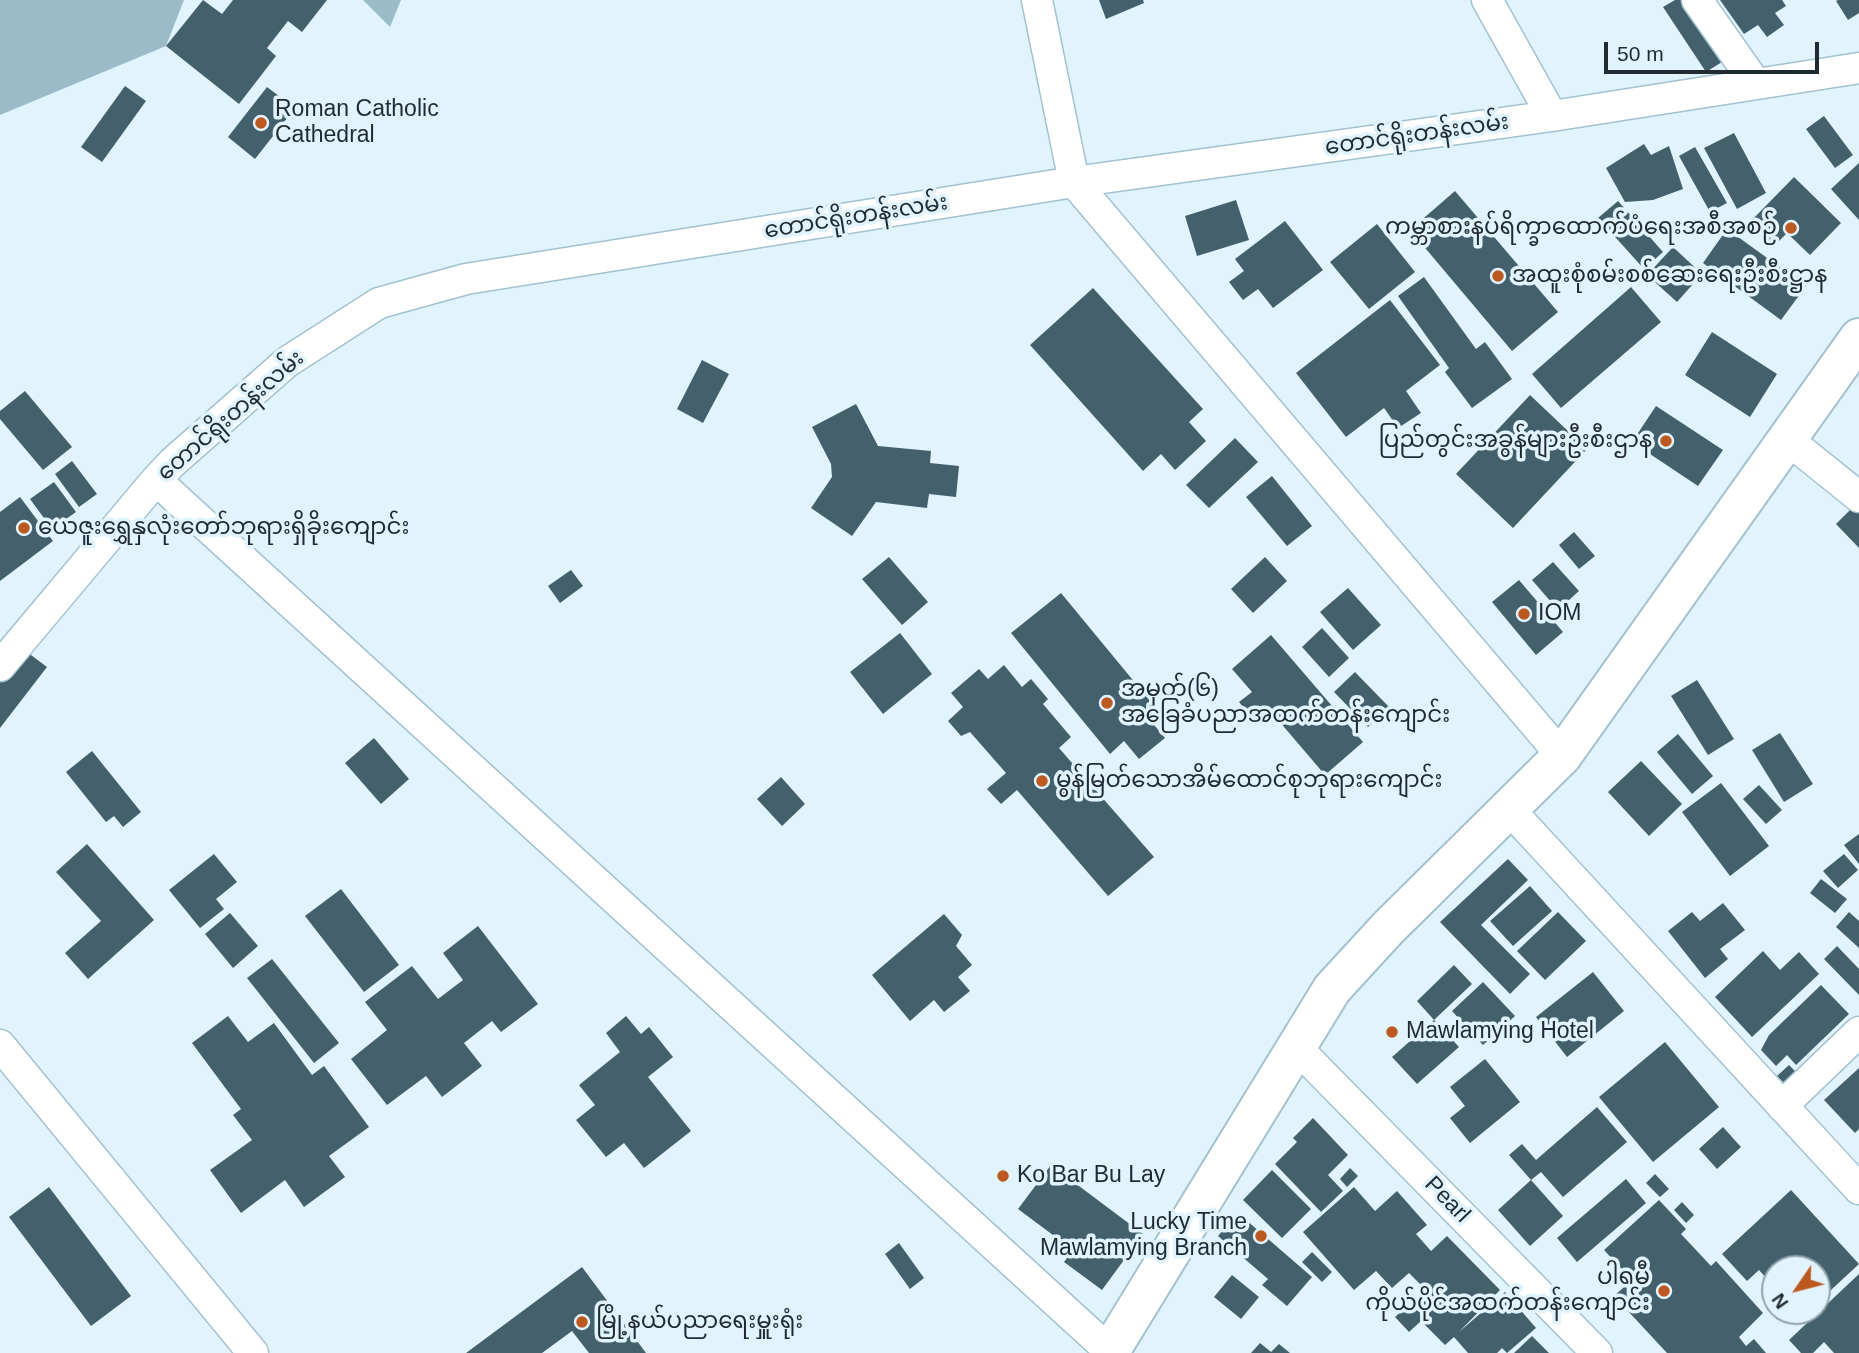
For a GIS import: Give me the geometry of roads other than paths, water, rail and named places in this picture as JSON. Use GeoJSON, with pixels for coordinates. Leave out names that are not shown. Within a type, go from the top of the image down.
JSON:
{"type":"FeatureCollection","features":[{"type":"Feature","properties":{"kind":"main road"},"geometry":{"type":"LineString","coordinates":[[1110,1352],[1332,989],[1388,928],[1562,756],[1859,338]]}},
{"type":"Feature","properties":{"kind":"street"},"geometry":{"type":"LineString","coordinates":[[1037,0],[1074,183],[1562,756]]}},
{"type":"Feature","properties":{"kind":"street"},"geometry":{"type":"LineString","coordinates":[[1487,0],[1552,116]]}},
{"type":"Feature","properties":{"kind":"street"},"geometry":{"type":"LineString","coordinates":[[1697,0],[1756,83]]}},
{"type":"Feature","properties":{"kind":"street","name":"တောင်ရိုးတန်းလမ်း"},"geometry":{"type":"LineString","coordinates":[[0,666],[173,462],[287,362],[379,303],[466,279],[1074,183],[1552,116],[1859,68]]}},
{"type":"Feature","properties":{"kind":"street"},"geometry":{"type":"LineString","coordinates":[[1787,439],[1859,497]]}},
{"type":"Feature","properties":{"kind":"street"},"geometry":{"type":"LineString","coordinates":[[156,480],[1110,1352]]}},
{"type":"Feature","properties":{"kind":"street"},"geometry":{"type":"LineString","coordinates":[[1509,809],[1859,1189]]}},
{"type":"Feature","properties":{"kind":"street"},"geometry":{"type":"LineString","coordinates":[[1782,1106],[1859,1032]]}},
{"type":"Feature","properties":{"kind":"street"},"geometry":{"type":"LineString","coordinates":[[0,1045],[253,1353]]}},
{"type":"Feature","properties":{"kind":"street","name":"Pearl"},"geometry":{"type":"LineString","coordinates":[[1296,1047],[1597,1353]]}},
{"type":"Feature","properties":{"kind":"place","name":"Roman Catholic Cathedral"},"geometry":{"type":"Point","coordinates":[261,123]}},
{"type":"Feature","properties":{"kind":"place","name":"ကမ္ဘာစားနပ်ရိက္ခာထောက်ပံရေးအစီအစဉ်"},"geometry":{"type":"Point","coordinates":[1791,228]}},
{"type":"Feature","properties":{"kind":"place","name":"အထူးစုံစမ်းစစ်ဆေးရေးဦးစီးဋ္ဌာန"},"geometry":{"type":"Point","coordinates":[1498,276]}},
{"type":"Feature","properties":{"kind":"place","name":"ပြည်တွင်းအခွန်များဦးစီးဌာန"},"geometry":{"type":"Point","coordinates":[1666,441]}},
{"type":"Feature","properties":{"kind":"place","name":"ယေဇူးရွှေနှလုံးတော်ဘုရားရှိခိုးကျောင်း"},"geometry":{"type":"Point","coordinates":[24,528]}},
{"type":"Feature","properties":{"kind":"place","name":"IOM"},"geometry":{"type":"Point","coordinates":[1524,614]}},
{"type":"Feature","properties":{"kind":"place","name":"အမှတ်(၆) အခြေခံပညာအထက်တန်းကျောင်း"},"geometry":{"type":"Point","coordinates":[1107,703]}},
{"type":"Feature","properties":{"kind":"place","name":"မွန်မြတ်သောအိမ်ထောင်စုဘုရားကျောင်း"},"geometry":{"type":"Point","coordinates":[1042,781]}},
{"type":"Feature","properties":{"kind":"place","name":"Mawlamying Hotel"},"geometry":{"type":"Point","coordinates":[1392,1032]}},
{"type":"Feature","properties":{"kind":"place","name":"Ko Bar Bu Lay"},"geometry":{"type":"Point","coordinates":[1003,1176]}},
{"type":"Feature","properties":{"kind":"place","name":"Lucky Time Mawlamying Branch"},"geometry":{"type":"Point","coordinates":[1261,1236]}},
{"type":"Feature","properties":{"kind":"place","name":"ပါရမီ ကိုယ်ပိုင်အထက်တန်းကျောင်း"},"geometry":{"type":"Point","coordinates":[1664,1291]}},
{"type":"Feature","properties":{"kind":"place","name":"မြို့နယ်ပညာရေးမှူးရုံး"},"geometry":{"type":"Point","coordinates":[582,1322]}}]}
